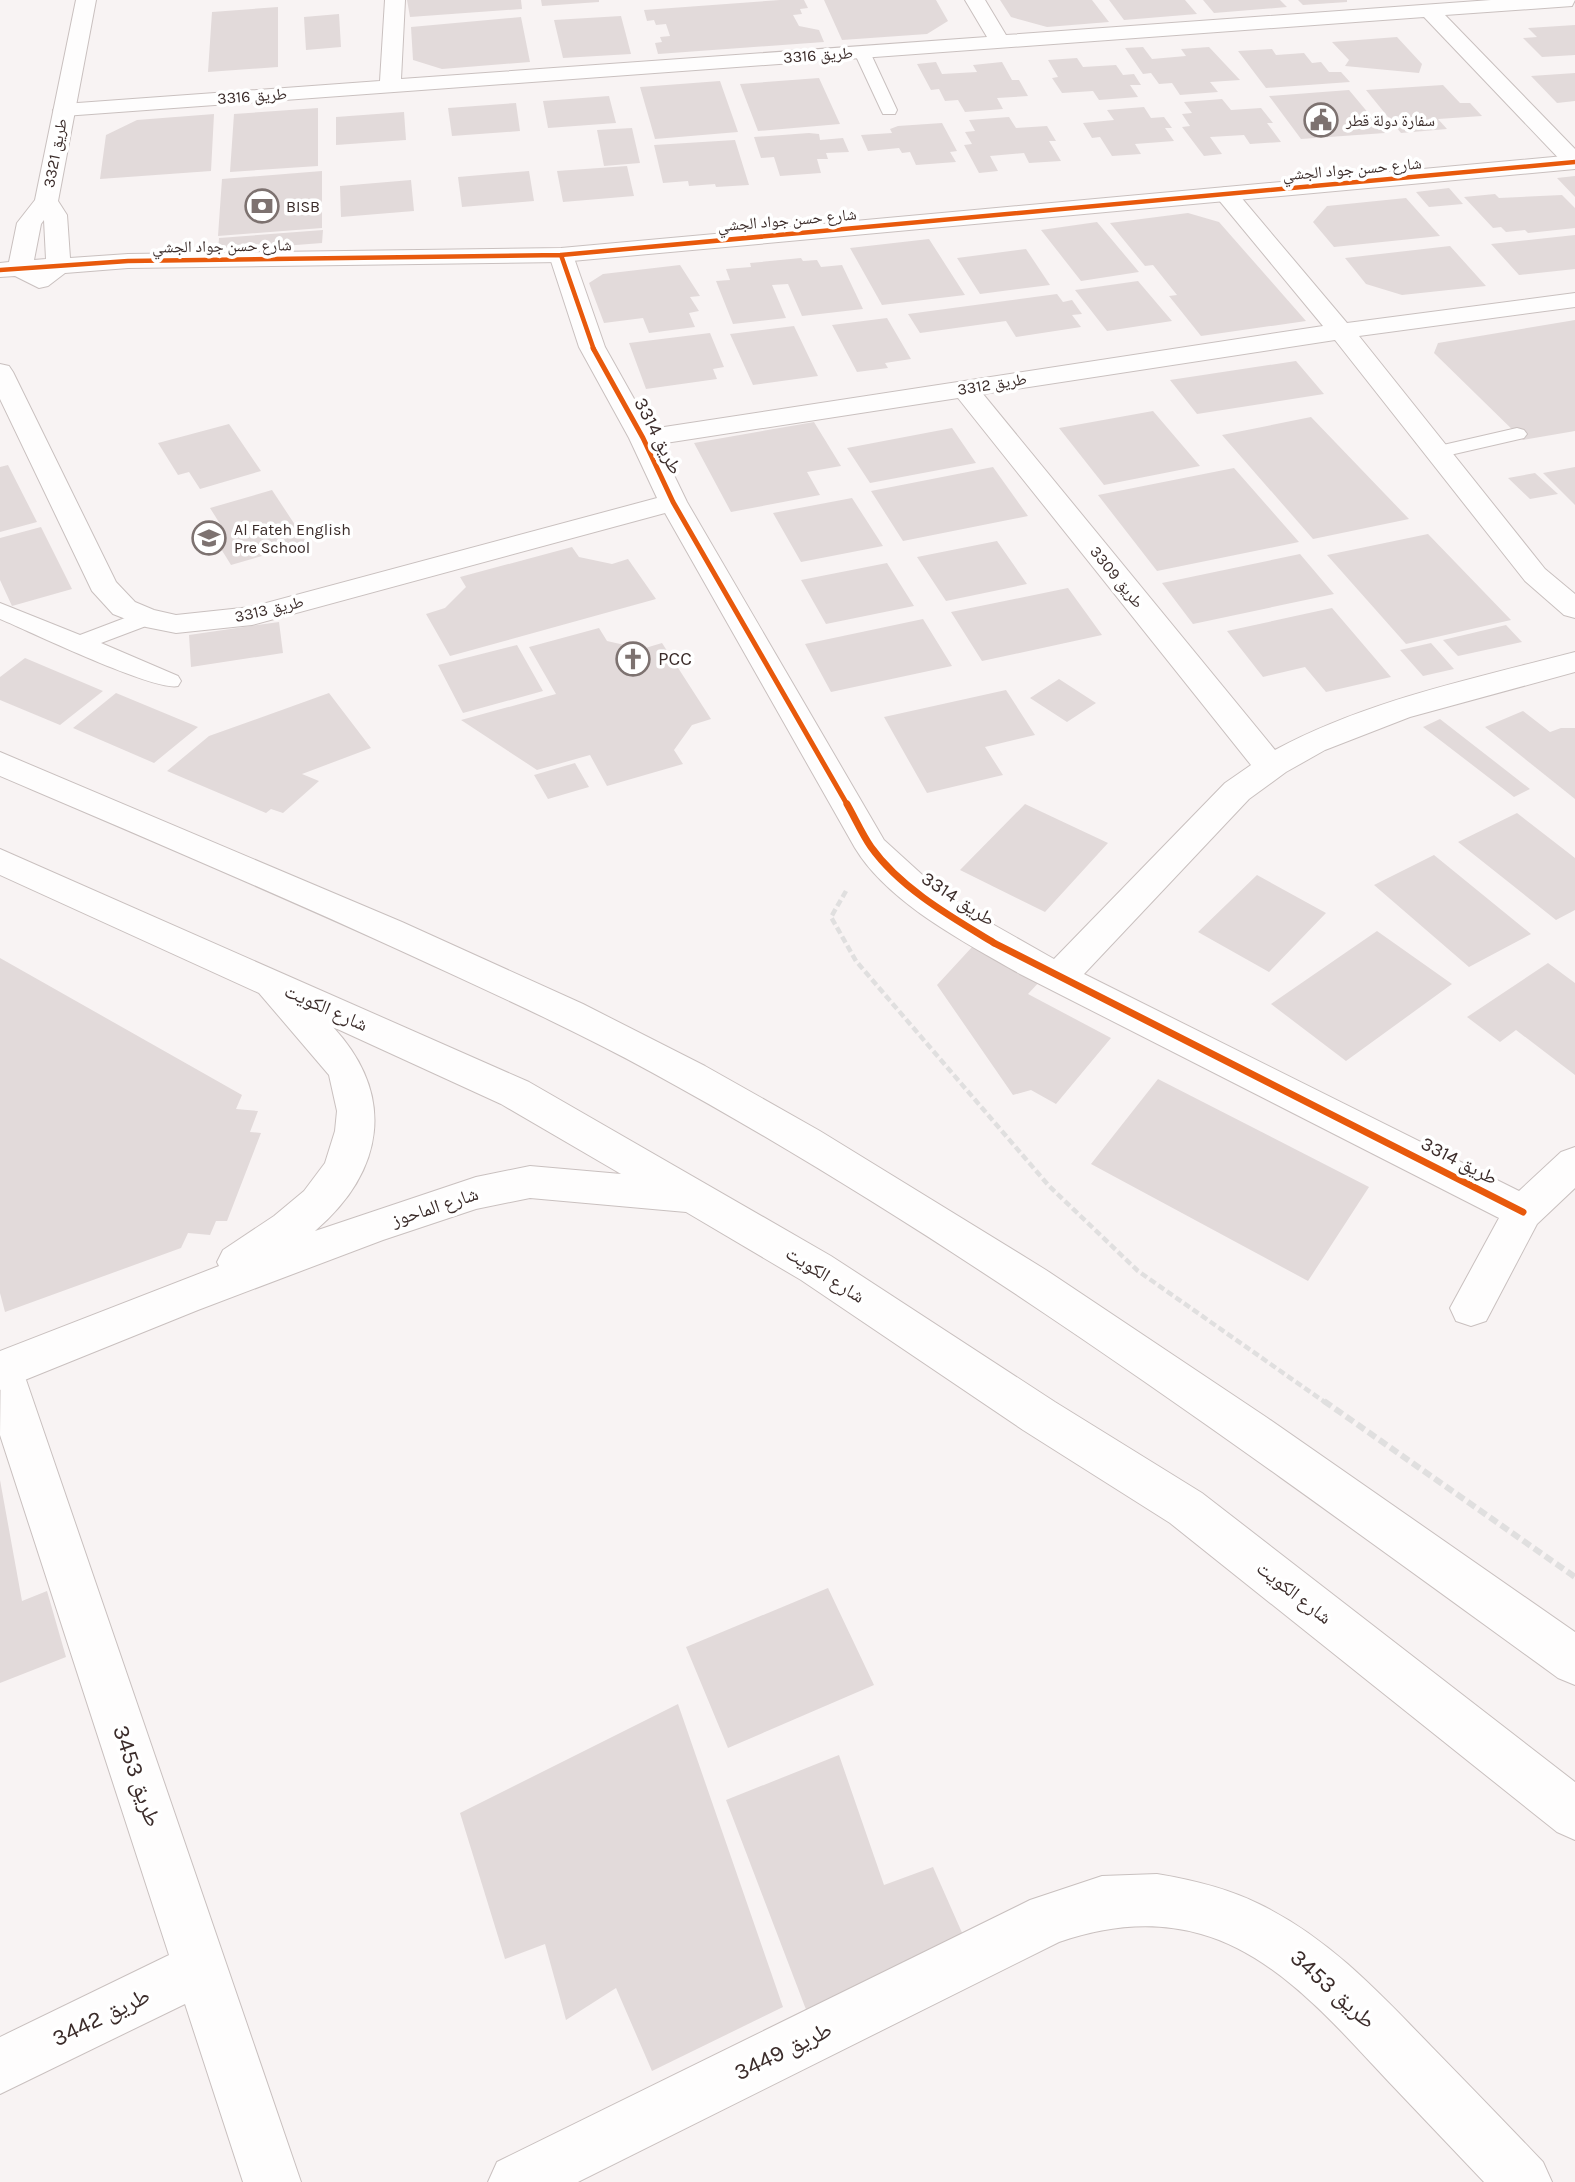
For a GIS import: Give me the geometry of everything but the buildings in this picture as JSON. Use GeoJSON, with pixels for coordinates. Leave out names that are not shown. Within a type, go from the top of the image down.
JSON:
{"type":"FeatureCollection","features":[{"type":"Feature","properties":{"kind":"street","name":"طريق 3321"},"geometry":{"type":"LineString","coordinates":[[27,277],[29,223],[51,211],[64,110],[86,0]]}},
{"type":"Feature","properties":{"kind":"street"},"geometry":{"type":"LineString","coordinates":[[390,86],[395,0]]}},
{"type":"Feature","properties":{"kind":"street"},"geometry":{"type":"LineString","coordinates":[[975,0],[1000,42]]}},
{"type":"Feature","properties":{"kind":"street","name":"طريق 3316"},"geometry":{"type":"LineString","coordinates":[[64,110],[1572,0]]}},
{"type":"Feature","properties":{"kind":"street","name":"شارع حسن جواد الجشي"},"geometry":{"type":"LineString","coordinates":[[1429,10],[1575,162]]}},
{"type":"Feature","properties":{"kind":"street","name":"شارع حسن جواد الجشي"},"geometry":{"type":"LineString","coordinates":[[27,277],[128,261],[561,255],[1575,162]]}},
{"type":"Feature","properties":{"kind":"street"},"geometry":{"type":"LineString","coordinates":[[1226,194],[1341,331],[1535,575],[1575,609]]}},
{"type":"Feature","properties":{"kind":"street"},"geometry":{"type":"LineString","coordinates":[[7,227],[51,211]]}},
{"type":"Feature","properties":{"kind":"street"},"geometry":{"type":"LineString","coordinates":[[51,211],[76,240],[128,261]]}},
{"type":"Feature","properties":{"kind":"street"},"geometry":{"type":"LineString","coordinates":[[27,277],[51,211]]}},
{"type":"Feature","properties":{"kind":"street","name":"طريق 3314"},"geometry":{"type":"LineString","coordinates":[[561,255],[592,347],[643,438],[673,502],[872,848],[889,870],[953,917],[1059,977],[1523,1212]]}},
{"type":"Feature","properties":{"kind":"street","name":"شارع حسن جواد الجشي"},"geometry":{"type":"LineString","coordinates":[[27,277],[311,260]]}},
{"type":"Feature","properties":{"kind":"street","name":"طريق 3312"},"geometry":{"type":"LineString","coordinates":[[643,438],[1341,331],[1575,300]]}},
{"type":"Feature","properties":{"kind":"street","name":"طريق 3313"},"geometry":{"type":"LineString","coordinates":[[2,381],[103,585],[124,608],[146,618],[176,624],[252,616],[673,502]]}},
{"type":"Feature","properties":{"kind":"street","name":"طريق 3309"},"geometry":{"type":"LineString","coordinates":[[965,388],[1269,765]]}},
{"type":"Feature","properties":{"kind":"street"},"geometry":{"type":"LineString","coordinates":[[1059,977],[1237,791],[1269,765],[1305,745],[1388,713],[1575,662]]}},
{"type":"Feature","properties":{"kind":"street"},"geometry":{"type":"LineString","coordinates":[[0,764],[314,896],[481,972],[689,1075],[867,1179],[1093,1323],[1575,1661]]}},
{"type":"Feature","properties":{"kind":"street","name":"شارع الكويت"},"geometry":{"type":"LineString","coordinates":[[0,861],[515,1093],[816,1268],[1039,1416],[1186,1508],[1575,1814]]}},
{"type":"Feature","properties":{"kind":"street","name":"شارع الماحوز"},"geometry":{"type":"LineString","coordinates":[[183,1297],[307,1215],[335,1181],[351,1151],[356,1126],[354,1103],[346,1072],[267,981]]}},
{"type":"Feature","properties":{"kind":"street"},"geometry":{"type":"LineString","coordinates":[[1471,1308],[1523,1212],[1575,1163]]}},
{"type":"Feature","properties":{"kind":"street","name":"شارع الماحوز"},"geometry":{"type":"LineString","coordinates":[[1,1371],[183,1297],[372,1227],[476,1193],[530,1182],[698,1198]]}},
{"type":"Feature","properties":{"kind":"street","name":"طريق 3453"},"geometry":{"type":"LineString","coordinates":[[1,1371],[272,2182]]}},
{"type":"Feature","properties":{"kind":"street","name":"طريق 3453"},"geometry":{"type":"LineString","coordinates":[[1049,1919],[1109,1901],[1172,1902],[1234,1918],[1295,1952],[1351,2001],[1522,2182]]}},
{"type":"Feature","properties":{"kind":"street","name":"طريق 3449"},"geometry":{"type":"LineString","coordinates":[[517,2182],[1049,1919]]}},
{"type":"Feature","properties":{"kind":"street","name":"طريق 3442"},"geometry":{"type":"LineString","coordinates":[[0,2066],[201,1968]]}},
{"type":"Feature","properties":{"kind":"lane"},"geometry":{"type":"LineString","coordinates":[[862,52],[889,110]]}},
{"type":"Feature","properties":{"kind":"lane"},"geometry":{"type":"LineString","coordinates":[[1437,452],[1517,434]]}},
{"type":"Feature","properties":{"kind":"lane"},"geometry":{"type":"LineString","coordinates":[[0,610],[169,681]]}},
{"type":"Feature","properties":{"kind":"lane"},"geometry":{"type":"LineString","coordinates":[[77,644],[146,618]]}},
{"type":"Feature","properties":{"kind":"path"},"geometry":{"type":"LineString","coordinates":[[872,848],[831,917],[856,961],[1049,1186],[1138,1271],[1575,1577]]}},
{"type":"Feature","properties":{"kind":"cycle path"},"geometry":{"type":"LineString","coordinates":[[0,270],[128,261],[561,255],[1575,162]]}},
{"type":"Feature","properties":{"kind":"cycle path"},"geometry":{"type":"LineString","coordinates":[[561,255],[592,347],[643,438],[673,502],[872,848],[897,874],[960,922],[1033,964],[1523,1212]]}},
{"type":"Feature","properties":{"kind":"place","name":"سفارة دولة قطر"},"geometry":{"type":"Point","coordinates":[1321,120]}},
{"type":"Feature","properties":{"kind":"place","name":"BISB"},"geometry":{"type":"Point","coordinates":[262,206]}},
{"type":"Feature","properties":{"kind":"place","name":"Al Fateh English Pre School"},"geometry":{"type":"Point","coordinates":[209,538]}},
{"type":"Feature","properties":{"kind":"place","name":"PCC"},"geometry":{"type":"Point","coordinates":[633,659]}}]}
